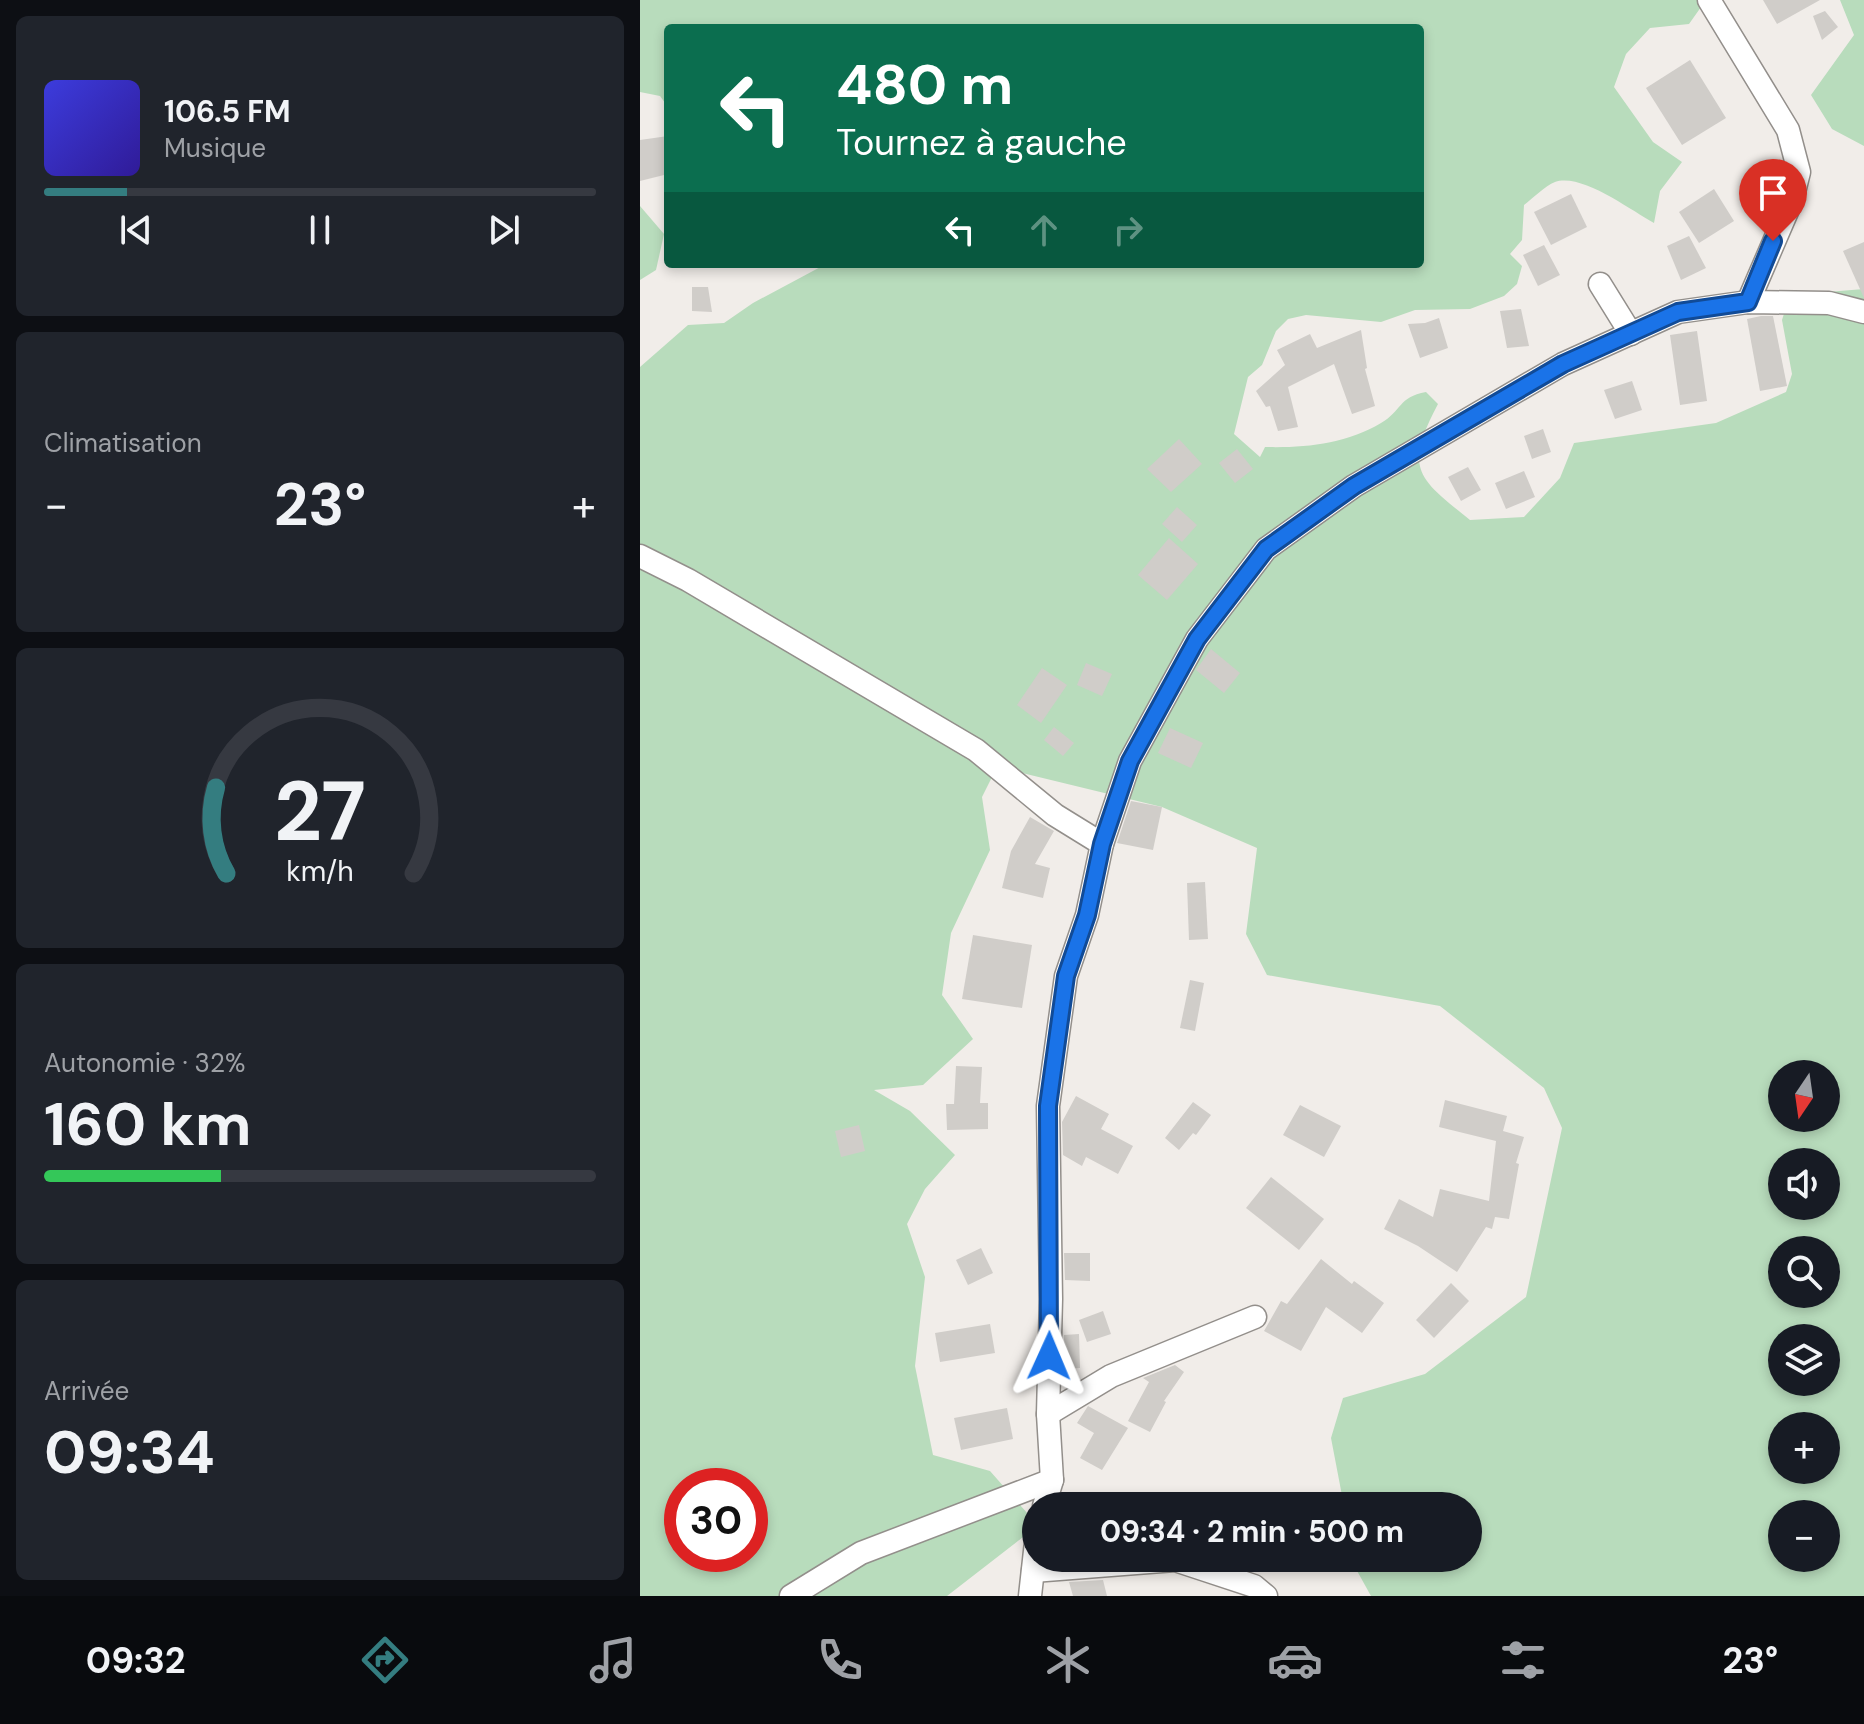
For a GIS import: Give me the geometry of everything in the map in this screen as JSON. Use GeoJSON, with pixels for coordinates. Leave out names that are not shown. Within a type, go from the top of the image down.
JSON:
{"type":"FeatureCollection","features":[{"type":"Feature","properties":{"kind":"street"},"geometry":{"type":"LineString","coordinates":[[1709,0],[1788,130],[1799,172],[1792,200],[1748,302]]}},
{"type":"Feature","properties":{"kind":"street"},"geometry":{"type":"LineString","coordinates":[[1600,284],[1631,334]]}},
{"type":"Feature","properties":{"kind":"street"},"geometry":{"type":"LineString","coordinates":[[1048,1492],[1052,1480],[1048,1414],[1051,1299],[1048,1106],[1066,976],[1087,915],[1102,844],[1130,761],[1197,639],[1266,549],[1354,486],[1563,364],[1678,312],[1748,302],[1829,303],[1864,312]]}},
{"type":"Feature","properties":{"kind":"street"},"geometry":{"type":"LineString","coordinates":[[640,556],[688,580],[976,750],[1055,815],[1102,844]]}},
{"type":"Feature","properties":{"kind":"street"},"geometry":{"type":"LineString","coordinates":[[1048,1414],[1111,1376],[1255,1317]]}},
{"type":"Feature","properties":{"kind":"street"},"geometry":{"type":"LineString","coordinates":[[791,1596],[861,1553],[1052,1480]]}},
{"type":"Feature","properties":{"kind":"street"},"geometry":{"type":"LineString","coordinates":[[1030,1596],[1033,1572]]}},
{"type":"Feature","properties":{"kind":"street"},"geometry":{"type":"LineString","coordinates":[[1211,1572],[1254,1586],[1266,1596]]}},
{"type":"Feature","properties":{"kind":"green space"},"geometry":{"type":"Polygon","coordinates":[[[640,0],[1706,0],[1689,24],[1650,28],[1626,54],[1614,87],[1653,142],[1682,162],[1660,191],[1654,223],[1592,188],[1566,181],[1551,184],[1524,205],[1522,240],[1510,254],[1522,266],[1517,284],[1504,296],[1470,309],[1415,310],[1381,322],[1306,315],[1288,319],[1276,331],[1262,365],[1248,377],[1234,434],[1260,457],[1265,447],[1295,447],[1339,440],[1381,423],[1410,397],[1426,392],[1438,404],[1427,426],[1419,459],[1421,471],[1428,482],[1470,520],[1524,517],[1560,478],[1574,443],[1716,423],[1786,392],[1792,374],[1782,320],[1790,295],[1864,289],[1864,1596],[1371,1596],[1358,1572],[1482,1572],[1482,1492],[1341,1492],[1331,1438],[1343,1398],[1425,1374],[1526,1297],[1562,1128],[1544,1088],[1440,1006],[1267,975],[1246,934],[1257,848],[1162,807],[997,767],[982,797],[990,850],[951,933],[942,995],[973,1039],[923,1085],[874,1090],[910,1111],[955,1155],[925,1189],[907,1224],[925,1277],[915,1366],[933,1455],[990,1471],[1022,1507],[1022,1538],[947,1596],[640,1596],[640,367],[688,325],[724,323],[753,303],[819,268],[1424,268],[1424,24],[664,24],[664,102],[660,96],[640,92],[640,0]]]}},
{"type":"Feature","properties":{"kind":"green space"},"geometry":{"type":"Polygon","coordinates":[[[1840,0],[1864,0],[1864,146],[1832,129],[1811,95],[1854,35],[1840,0]]]}},
{"type":"Feature","properties":{"kind":"green space"},"geometry":{"type":"Polygon","coordinates":[[[640,206],[664,234],[656,270],[640,280],[640,206]]]}},
{"type":"Feature","properties":{"kind":"building"},"geometry":{"type":"Polygon","coordinates":[[[1763,0],[1820,0],[1777,24],[1763,0]]]}},
{"type":"Feature","properties":{"kind":"building"},"geometry":{"type":"Polygon","coordinates":[[[1825,11],[1838,27],[1822,40],[1813,16],[1825,11]]]}},
{"type":"Feature","properties":{"kind":"building"},"geometry":{"type":"Polygon","coordinates":[[[1690,60],[1726,118],[1682,145],[1646,88],[1690,60]]]}},
{"type":"Feature","properties":{"kind":"building"},"geometry":{"type":"Polygon","coordinates":[[[664,137],[664,175],[640,181],[640,140],[664,137]]]}},
{"type":"Feature","properties":{"kind":"building"},"geometry":{"type":"Polygon","coordinates":[[[1714,189],[1734,221],[1699,243],[1679,212],[1714,189]]]}},
{"type":"Feature","properties":{"kind":"building"},"geometry":{"type":"Polygon","coordinates":[[[1571,194],[1587,227],[1551,245],[1534,212],[1571,194]]]}},
{"type":"Feature","properties":{"kind":"building"},"geometry":{"type":"Polygon","coordinates":[[[1689,236],[1706,268],[1681,280],[1667,246],[1689,236]]]}},
{"type":"Feature","properties":{"kind":"building"},"geometry":{"type":"Polygon","coordinates":[[[1864,242],[1864,298],[1843,251],[1864,242]]]}},
{"type":"Feature","properties":{"kind":"building"},"geometry":{"type":"Polygon","coordinates":[[[1544,245],[1560,275],[1538,286],[1523,255],[1544,245]]]}},
{"type":"Feature","properties":{"kind":"building"},"geometry":{"type":"Polygon","coordinates":[[[692,287],[708,287],[712,312],[692,311],[692,287]]]}},
{"type":"Feature","properties":{"kind":"building"},"geometry":{"type":"Polygon","coordinates":[[[1521,309],[1529,346],[1507,348],[1500,311],[1521,309]]]}},
{"type":"Feature","properties":{"kind":"building"},"geometry":{"type":"Polygon","coordinates":[[[1773,316],[1787,386],[1760,391],[1747,319],[1773,316]]]}},
{"type":"Feature","properties":{"kind":"building"},"geometry":{"type":"Polygon","coordinates":[[[1439,318],[1448,348],[1420,358],[1408,324],[1439,318]]]}},
{"type":"Feature","properties":{"kind":"building"},"geometry":{"type":"Polygon","coordinates":[[[1361,330],[1365,369],[1375,406],[1352,414],[1334,364],[1288,387],[1298,427],[1278,431],[1270,406],[1266,407],[1256,391],[1285,365],[1277,350],[1310,334],[1317,348],[1361,330]]]}},
{"type":"Feature","properties":{"kind":"building"},"geometry":{"type":"Polygon","coordinates":[[[1697,331],[1707,401],[1680,405],[1670,335],[1697,331]]]}},
{"type":"Feature","properties":{"kind":"building"},"geometry":{"type":"Polygon","coordinates":[[[1632,381],[1642,410],[1615,419],[1604,390],[1632,381]]]}},
{"type":"Feature","properties":{"kind":"building"},"geometry":{"type":"Polygon","coordinates":[[[1543,429],[1551,452],[1532,459],[1524,436],[1543,429]]]}},
{"type":"Feature","properties":{"kind":"building"},"geometry":{"type":"Polygon","coordinates":[[[1179,439],[1202,464],[1171,492],[1147,469],[1179,439]]]}},
{"type":"Feature","properties":{"kind":"building"},"geometry":{"type":"Polygon","coordinates":[[[1237,449],[1253,469],[1235,483],[1219,463],[1237,449]]]}},
{"type":"Feature","properties":{"kind":"building"},"geometry":{"type":"Polygon","coordinates":[[[1468,467],[1481,490],[1461,501],[1448,477],[1468,467]]]}},
{"type":"Feature","properties":{"kind":"building"},"geometry":{"type":"Polygon","coordinates":[[[1524,471],[1535,497],[1506,509],[1495,483],[1524,471]]]}},
{"type":"Feature","properties":{"kind":"building"},"geometry":{"type":"Polygon","coordinates":[[[1177,507],[1197,525],[1182,542],[1162,524],[1177,507]]]}},
{"type":"Feature","properties":{"kind":"building"},"geometry":{"type":"Polygon","coordinates":[[[1169,538],[1198,564],[1167,600],[1138,575],[1169,538]]]}},
{"type":"Feature","properties":{"kind":"building"},"geometry":{"type":"Polygon","coordinates":[[[1211,649],[1240,673],[1224,693],[1196,670],[1211,649]]]}},
{"type":"Feature","properties":{"kind":"building"},"geometry":{"type":"Polygon","coordinates":[[[1086,663],[1112,674],[1102,696],[1077,685],[1086,663]]]}},
{"type":"Feature","properties":{"kind":"building"},"geometry":{"type":"Polygon","coordinates":[[[1042,668],[1067,685],[1041,723],[1017,705],[1042,668]]]}},
{"type":"Feature","properties":{"kind":"building"},"geometry":{"type":"Polygon","coordinates":[[[1054,727],[1074,743],[1063,756],[1044,740],[1054,727]]]}},
{"type":"Feature","properties":{"kind":"building"},"geometry":{"type":"Polygon","coordinates":[[[1170,728],[1203,743],[1191,768],[1158,753],[1170,728]]]}},
{"type":"Feature","properties":{"kind":"building"},"geometry":{"type":"Polygon","coordinates":[[[1131,801],[1162,807],[1153,850],[1117,843],[1131,801]]]}},
{"type":"Feature","properties":{"kind":"building"},"geometry":{"type":"Polygon","coordinates":[[[1030,817],[1054,831],[1035,864],[1050,868],[1043,898],[1002,888],[1011,851],[1030,817]]]}},
{"type":"Feature","properties":{"kind":"building"},"geometry":{"type":"Polygon","coordinates":[[[1205,882],[1208,939],[1189,940],[1187,883],[1205,882]]]}},
{"type":"Feature","properties":{"kind":"building"},"geometry":{"type":"Polygon","coordinates":[[[973,935],[1032,945],[1022,1008],[962,999],[973,935]]]}},
{"type":"Feature","properties":{"kind":"building"},"geometry":{"type":"Polygon","coordinates":[[[1190,980],[1204,983],[1195,1031],[1180,1028],[1190,980]]]}},
{"type":"Feature","properties":{"kind":"building"},"geometry":{"type":"Polygon","coordinates":[[[956,1066],[982,1067],[980,1103],[988,1103],[988,1129],[947,1130],[946,1104],[954,1104],[956,1066]]]}},
{"type":"Feature","properties":{"kind":"building"},"geometry":{"type":"Polygon","coordinates":[[[1076,1096],[1109,1114],[1101,1129],[1133,1146],[1118,1174],[1086,1157],[1082,1166],[1063,1155],[1062,1122],[1076,1096]]]}},
{"type":"Feature","properties":{"kind":"building"},"geometry":{"type":"Polygon","coordinates":[[[1445,1100],[1507,1116],[1503,1131],[1524,1137],[1516,1163],[1519,1164],[1509,1219],[1495,1217],[1492,1229],[1486,1227],[1457,1272],[1418,1246],[1384,1229],[1399,1199],[1433,1217],[1440,1189],[1489,1201],[1496,1141],[1439,1127],[1445,1100]]]}},
{"type":"Feature","properties":{"kind":"building"},"geometry":{"type":"Polygon","coordinates":[[[1193,1102],[1211,1115],[1196,1135],[1193,1133],[1179,1150],[1165,1138],[1193,1102]]]}},
{"type":"Feature","properties":{"kind":"building"},"geometry":{"type":"Polygon","coordinates":[[[1300,1105],[1341,1126],[1324,1157],[1283,1135],[1300,1105]]]}},
{"type":"Feature","properties":{"kind":"building"},"geometry":{"type":"Polygon","coordinates":[[[859,1125],[865,1151],[841,1157],[835,1131],[859,1125]]]}},
{"type":"Feature","properties":{"kind":"building"},"geometry":{"type":"Polygon","coordinates":[[[1271,1177],[1324,1219],[1299,1250],[1246,1208],[1271,1177]]]}},
{"type":"Feature","properties":{"kind":"building"},"geometry":{"type":"Polygon","coordinates":[[[981,1248],[993,1273],[968,1285],[956,1260],[981,1248]]]}},
{"type":"Feature","properties":{"kind":"building"},"geometry":{"type":"Polygon","coordinates":[[[1064,1253],[1090,1253],[1090,1281],[1065,1280],[1064,1253]]]}},
{"type":"Feature","properties":{"kind":"building"},"geometry":{"type":"Polygon","coordinates":[[[1321,1259],[1352,1284],[1354,1281],[1384,1303],[1362,1333],[1326,1307],[1301,1351],[1264,1331],[1281,1301],[1287,1304],[1321,1259]]]}},
{"type":"Feature","properties":{"kind":"building"},"geometry":{"type":"Polygon","coordinates":[[[1451,1283],[1469,1301],[1434,1338],[1416,1320],[1451,1283]]]}},
{"type":"Feature","properties":{"kind":"building"},"geometry":{"type":"Polygon","coordinates":[[[1103,1311],[1111,1334],[1087,1342],[1079,1320],[1103,1311]]]}},
{"type":"Feature","properties":{"kind":"building"},"geometry":{"type":"Polygon","coordinates":[[[990,1324],[995,1353],[940,1362],[935,1333],[990,1324]]]}},
{"type":"Feature","properties":{"kind":"building"},"geometry":{"type":"Polygon","coordinates":[[[1079,1334],[1080,1368],[1063,1369],[1064,1335],[1079,1334]]]}},
{"type":"Feature","properties":{"kind":"building"},"geometry":{"type":"Polygon","coordinates":[[[1175,1365],[1184,1372],[1164,1401],[1150,1432],[1128,1421],[1149,1382],[1143,1378],[1175,1365]]]}},
{"type":"Feature","properties":{"kind":"building"},"geometry":{"type":"Polygon","coordinates":[[[1088,1406],[1128,1428],[1102,1470],[1080,1458],[1094,1433],[1077,1423],[1088,1406]]]}},
{"type":"Feature","properties":{"kind":"building"},"geometry":{"type":"Polygon","coordinates":[[[1007,1408],[1013,1439],[961,1450],[954,1418],[1007,1408]]]}},
{"type":"Feature","properties":{"kind":"building"},"geometry":{"type":"Polygon","coordinates":[[[1103,1580],[1107,1596],[1073,1596],[1069,1582],[1103,1580]]]}},
{"type":"Feature","properties":{"kind":"route"},"geometry":{"type":"LineString","coordinates":[[1049,1356],[1048,1106],[1066,976],[1087,915],[1102,844],[1130,761],[1197,639],[1266,549],[1354,486],[1563,364],[1678,312],[1748,302],[1773,241]]}}]}
